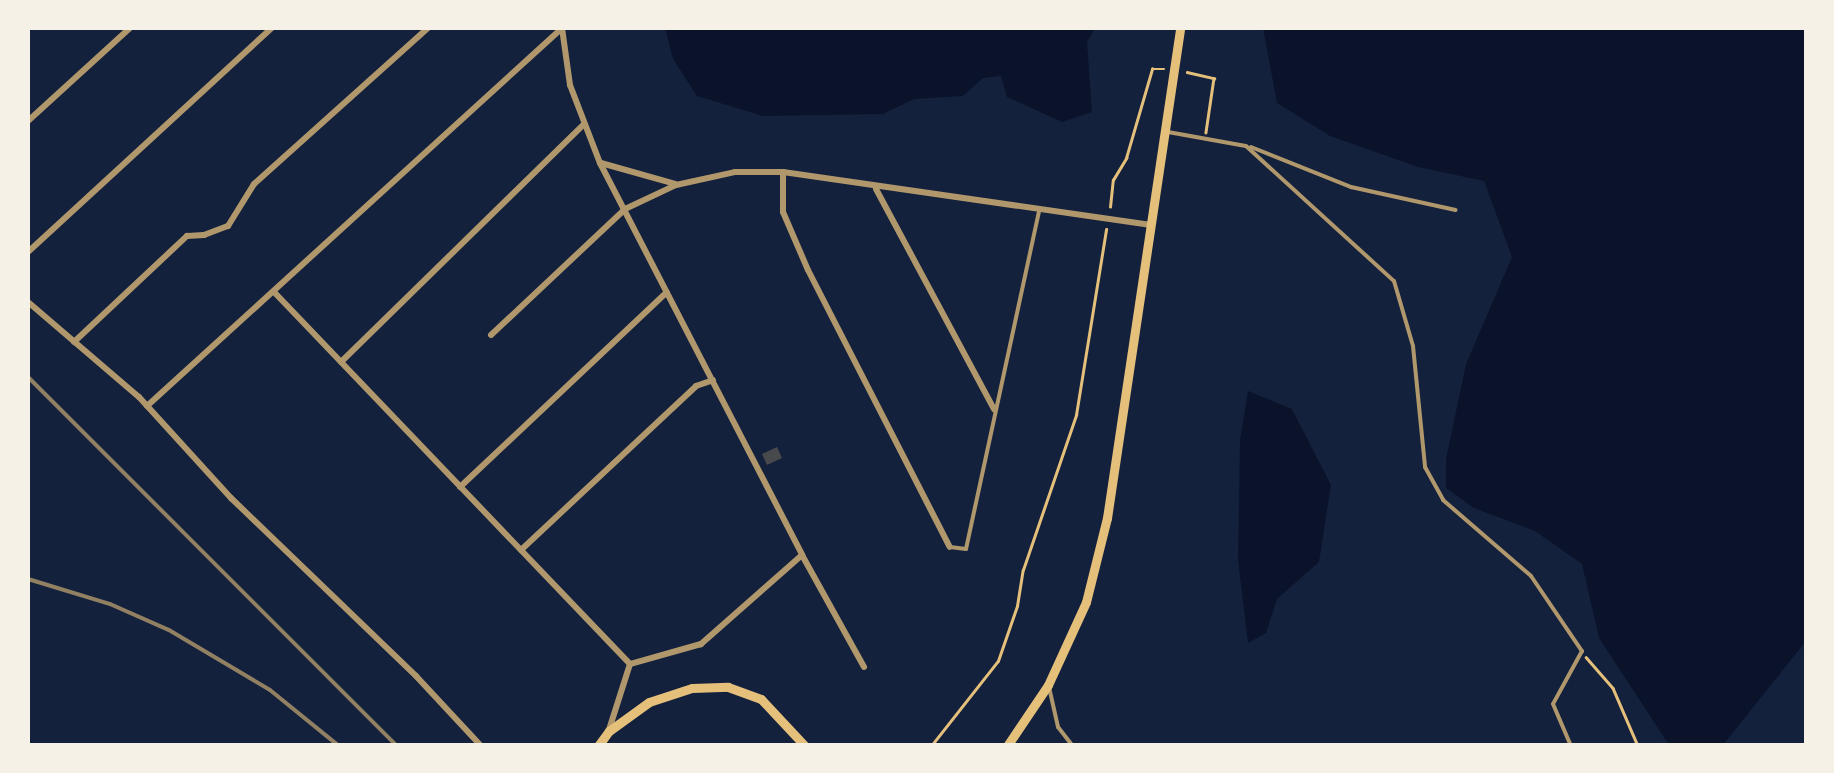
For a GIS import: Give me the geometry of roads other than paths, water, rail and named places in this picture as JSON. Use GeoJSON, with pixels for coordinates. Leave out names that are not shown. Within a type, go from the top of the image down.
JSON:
{"type":"FeatureCollection","features":[{"type":"Feature","properties":{"kind":"main road"},"geometry":{"type":"LineString","coordinates":[[1007,746],[1048,685],[1086,602],[1107,518],[1180,28]]}},
{"type":"Feature","properties":{"kind":"main road"},"geometry":{"type":"LineString","coordinates":[[598,746],[609,731],[649,702],[692,688],[728,687],[762,699],[805,746]]}},
{"type":"Feature","properties":{"kind":"street"},"geometry":{"type":"LineString","coordinates":[[28,122],[130,28]]}},
{"type":"Feature","properties":{"kind":"street"},"geometry":{"type":"LineString","coordinates":[[28,252],[272,28]]}},
{"type":"Feature","properties":{"kind":"street"},"geometry":{"type":"LineString","coordinates":[[74,342],[186,236],[204,236],[228,226],[254,184],[428,28]]}},
{"type":"Feature","properties":{"kind":"street"},"geometry":{"type":"LineString","coordinates":[[147,406],[562,28]]}},
{"type":"Feature","properties":{"kind":"street"},"geometry":{"type":"LineString","coordinates":[[562,28],[570,86],[600,162],[864,668]]}},
{"type":"Feature","properties":{"kind":"street"},"geometry":{"type":"LineString","coordinates":[[340,362],[583,125]]}},
{"type":"Feature","properties":{"kind":"street"},"geometry":{"type":"LineString","coordinates":[[600,162],[676,185]]}},
{"type":"Feature","properties":{"kind":"street"},"geometry":{"type":"LineString","coordinates":[[491,335],[625,209],[676,185],[735,172],[784,172],[1151,225]]}},
{"type":"Feature","properties":{"kind":"street"},"geometry":{"type":"LineString","coordinates":[[784,172],[784,212],[808,270],[950,547]]}},
{"type":"Feature","properties":{"kind":"street"},"geometry":{"type":"LineString","coordinates":[[875,188],[994,409]]}},
{"type":"Feature","properties":{"kind":"street"},"geometry":{"type":"LineString","coordinates":[[460,487],[668,292]]}},
{"type":"Feature","properties":{"kind":"street"},"geometry":{"type":"LineString","coordinates":[[275,293],[630,664]]}},
{"type":"Feature","properties":{"kind":"street"},"geometry":{"type":"LineString","coordinates":[[28,302],[147,406],[231,498],[416,676],[481,746]]}},
{"type":"Feature","properties":{"kind":"street"},"geometry":{"type":"LineString","coordinates":[[520,550],[696,386],[713,380]]}},
{"type":"Feature","properties":{"kind":"street"},"geometry":{"type":"LineString","coordinates":[[630,664],[701,644],[802,555]]}},
{"type":"Feature","properties":{"kind":"street"},"geometry":{"type":"LineString","coordinates":[[609,731],[630,664]]}},
{"type":"Feature","properties":{"kind":"lane"},"geometry":{"type":"LineString","coordinates":[[1164,131],[1246,146],[1352,187],[1456,210]]}},
{"type":"Feature","properties":{"kind":"lane"},"geometry":{"type":"LineString","coordinates":[[1246,146],[1394,281],[1413,346],[1426,467],[1443,500],[1531,576],[1582,652],[1552,704],[1571,746]]}},
{"type":"Feature","properties":{"kind":"lane"},"geometry":{"type":"LineString","coordinates":[[950,547],[966,550],[1039,211]]}},
{"type":"Feature","properties":{"kind":"lane"},"geometry":{"type":"LineString","coordinates":[[1048,685],[1058,726],[1073,746]]}},
{"type":"Feature","properties":{"kind":"water"},"geometry":{"type":"Polygon","coordinates":[[[665,28],[1095,28],[1087,42],[1092,112],[1062,122],[1007,97],[1001,76],[983,78],[963,96],[914,99],[883,114],[763,116],[697,96],[673,59],[665,28]]]}},
{"type":"Feature","properties":{"kind":"water"},"geometry":{"type":"Polygon","coordinates":[[[1263,28],[1806,28],[1806,641],[1723,745],[1669,745],[1599,638],[1582,564],[1535,531],[1474,508],[1446,488],[1446,459],[1466,364],[1512,257],[1484,181],[1418,167],[1330,136],[1277,103],[1263,28]]]}},
{"type":"Feature","properties":{"kind":"water"},"geometry":{"type":"Polygon","coordinates":[[[1248,391],[1292,409],[1331,485],[1319,562],[1277,599],[1266,633],[1248,643],[1238,560],[1240,440],[1248,391]]]}},
{"type":"Feature","properties":{"kind":"railway"},"geometry":{"type":"LineString","coordinates":[[28,377],[397,746]]}},
{"type":"Feature","properties":{"kind":"railway"},"geometry":{"type":"LineString","coordinates":[[28,579],[110,604],[169,630],[270,690],[339,746]]}},
{"type":"Feature","properties":{"kind":"railway"},"geometry":{"type":"LineString","coordinates":[[156,746],[176,746]]}}]}
